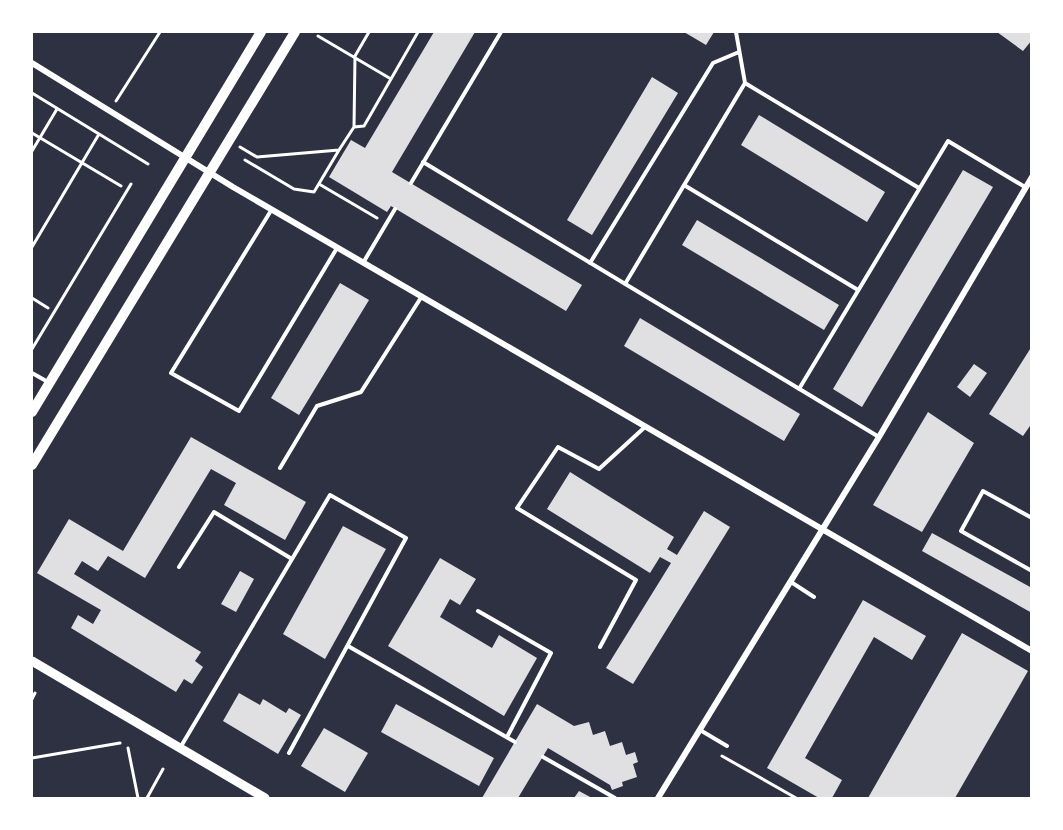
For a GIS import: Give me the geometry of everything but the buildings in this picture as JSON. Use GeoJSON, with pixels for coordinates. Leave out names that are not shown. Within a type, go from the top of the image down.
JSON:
{"type":"FeatureCollection","features":[{"type":"Feature","properties":{"kind":"main road"},"geometry":{"type":"LineString","coordinates":[[32,412],[261,32]]}},
{"type":"Feature","properties":{"kind":"main road"},"geometry":{"type":"LineString","coordinates":[[32,465],[295,32]]}},
{"type":"Feature","properties":{"kind":"street"},"geometry":{"type":"LineString","coordinates":[[32,63],[209,173],[1032,651]]}},
{"type":"Feature","properties":{"kind":"street"},"geometry":{"type":"LineString","coordinates":[[658,798],[823,530],[1032,177]]}},
{"type":"Feature","properties":{"kind":"street"},"geometry":{"type":"LineString","coordinates":[[1025,187],[1032,192]]}},
{"type":"Feature","properties":{"kind":"street"},"geometry":{"type":"LineString","coordinates":[[32,661],[265,798]]}},
{"type":"Feature","properties":{"kind":"lane"},"geometry":{"type":"LineString","coordinates":[[411,183],[501,32]]}},
{"type":"Feature","properties":{"kind":"lane"},"geometry":{"type":"LineString","coordinates":[[625,284],[745,83],[736,32]]}},
{"type":"Feature","properties":{"kind":"lane"},"geometry":{"type":"LineString","coordinates":[[590,263],[712,63],[740,51]]}},
{"type":"Feature","properties":{"kind":"lane"},"geometry":{"type":"LineString","coordinates":[[745,83],[919,188]]}},
{"type":"Feature","properties":{"kind":"lane"},"geometry":{"type":"LineString","coordinates":[[799,389],[948,141],[1025,187]]}},
{"type":"Feature","properties":{"kind":"lane"},"geometry":{"type":"LineString","coordinates":[[423,162],[879,437]]}},
{"type":"Feature","properties":{"kind":"lane"},"geometry":{"type":"LineString","coordinates":[[684,185],[858,290]]}},
{"type":"Feature","properties":{"kind":"lane"},"geometry":{"type":"LineString","coordinates":[[272,209],[171,373],[239,411],[338,248]]}},
{"type":"Feature","properties":{"kind":"lane"},"geometry":{"type":"LineString","coordinates":[[363,262],[395,209]]}},
{"type":"Feature","properties":{"kind":"lane"},"geometry":{"type":"LineString","coordinates":[[280,468],[316,406],[361,392],[422,295]]}},
{"type":"Feature","properties":{"kind":"lane"},"geometry":{"type":"LineString","coordinates":[[32,373],[49,383]]}},
{"type":"Feature","properties":{"kind":"lane"},"geometry":{"type":"LineString","coordinates":[[600,647],[636,580],[517,508],[558,447],[599,469],[646,427]]}},
{"type":"Feature","properties":{"kind":"lane"},"geometry":{"type":"LineString","coordinates":[[1032,518],[983,490],[961,531],[1032,571]]}},
{"type":"Feature","properties":{"kind":"lane"},"geometry":{"type":"LineString","coordinates":[[180,748],[330,495],[406,538],[290,753]]}},
{"type":"Feature","properties":{"kind":"lane"},"geometry":{"type":"LineString","coordinates":[[179,567],[214,512],[292,559]]}},
{"type":"Feature","properties":{"kind":"lane"},"geometry":{"type":"LineString","coordinates":[[791,582],[814,597]]}},
{"type":"Feature","properties":{"kind":"lane"},"geometry":{"type":"LineString","coordinates":[[478,611],[551,653],[507,737]]}},
{"type":"Feature","properties":{"kind":"lane"},"geometry":{"type":"LineString","coordinates":[[348,646],[515,742]]}},
{"type":"Feature","properties":{"kind":"lane"},"geometry":{"type":"LineString","coordinates":[[700,730],[727,746]]}},
{"type":"Feature","properties":{"kind":"lane"},"geometry":{"type":"LineString","coordinates":[[543,757],[615,798]]}},
{"type":"Feature","properties":{"kind":"path"},"geometry":{"type":"LineString","coordinates":[[110,111],[159,32]]}},
{"type":"Feature","properties":{"kind":"path"},"geometry":{"type":"LineString","coordinates":[[244,160],[294,189],[314,192],[354,127],[355,58],[369,32]]}},
{"type":"Feature","properties":{"kind":"path"},"geometry":{"type":"LineString","coordinates":[[354,127],[364,126],[418,32]]}},
{"type":"Feature","properties":{"kind":"path"},"geometry":{"type":"LineString","coordinates":[[318,36],[391,79]]}},
{"type":"Feature","properties":{"kind":"path"},"geometry":{"type":"LineString","coordinates":[[32,93],[148,164]]}},
{"type":"Feature","properties":{"kind":"path"},"geometry":{"type":"LineString","coordinates":[[32,150],[57,109]]}},
{"type":"Feature","properties":{"kind":"path"},"geometry":{"type":"LineString","coordinates":[[32,133],[121,186]]}},
{"type":"Feature","properties":{"kind":"path"},"geometry":{"type":"LineString","coordinates":[[32,247],[99,134]]}},
{"type":"Feature","properties":{"kind":"path"},"geometry":{"type":"LineString","coordinates":[[239,146],[257,157],[339,150]]}},
{"type":"Feature","properties":{"kind":"path"},"geometry":{"type":"LineString","coordinates":[[32,349],[131,184]]}},
{"type":"Feature","properties":{"kind":"path"},"geometry":{"type":"LineString","coordinates":[[319,184],[386,224]]}},
{"type":"Feature","properties":{"kind":"path"},"geometry":{"type":"LineString","coordinates":[[32,298],[48,309]]}},
{"type":"Feature","properties":{"kind":"path"},"geometry":{"type":"LineString","coordinates":[[32,699],[35,693]]}},
{"type":"Feature","properties":{"kind":"path"},"geometry":{"type":"LineString","coordinates":[[694,740],[796,798]]}},
{"type":"Feature","properties":{"kind":"path"},"geometry":{"type":"LineString","coordinates":[[32,758],[120,743]]}},
{"type":"Feature","properties":{"kind":"path"},"geometry":{"type":"LineString","coordinates":[[128,748],[138,798]]}},
{"type":"Feature","properties":{"kind":"path"},"geometry":{"type":"LineString","coordinates":[[147,798],[163,769]]}}]}
